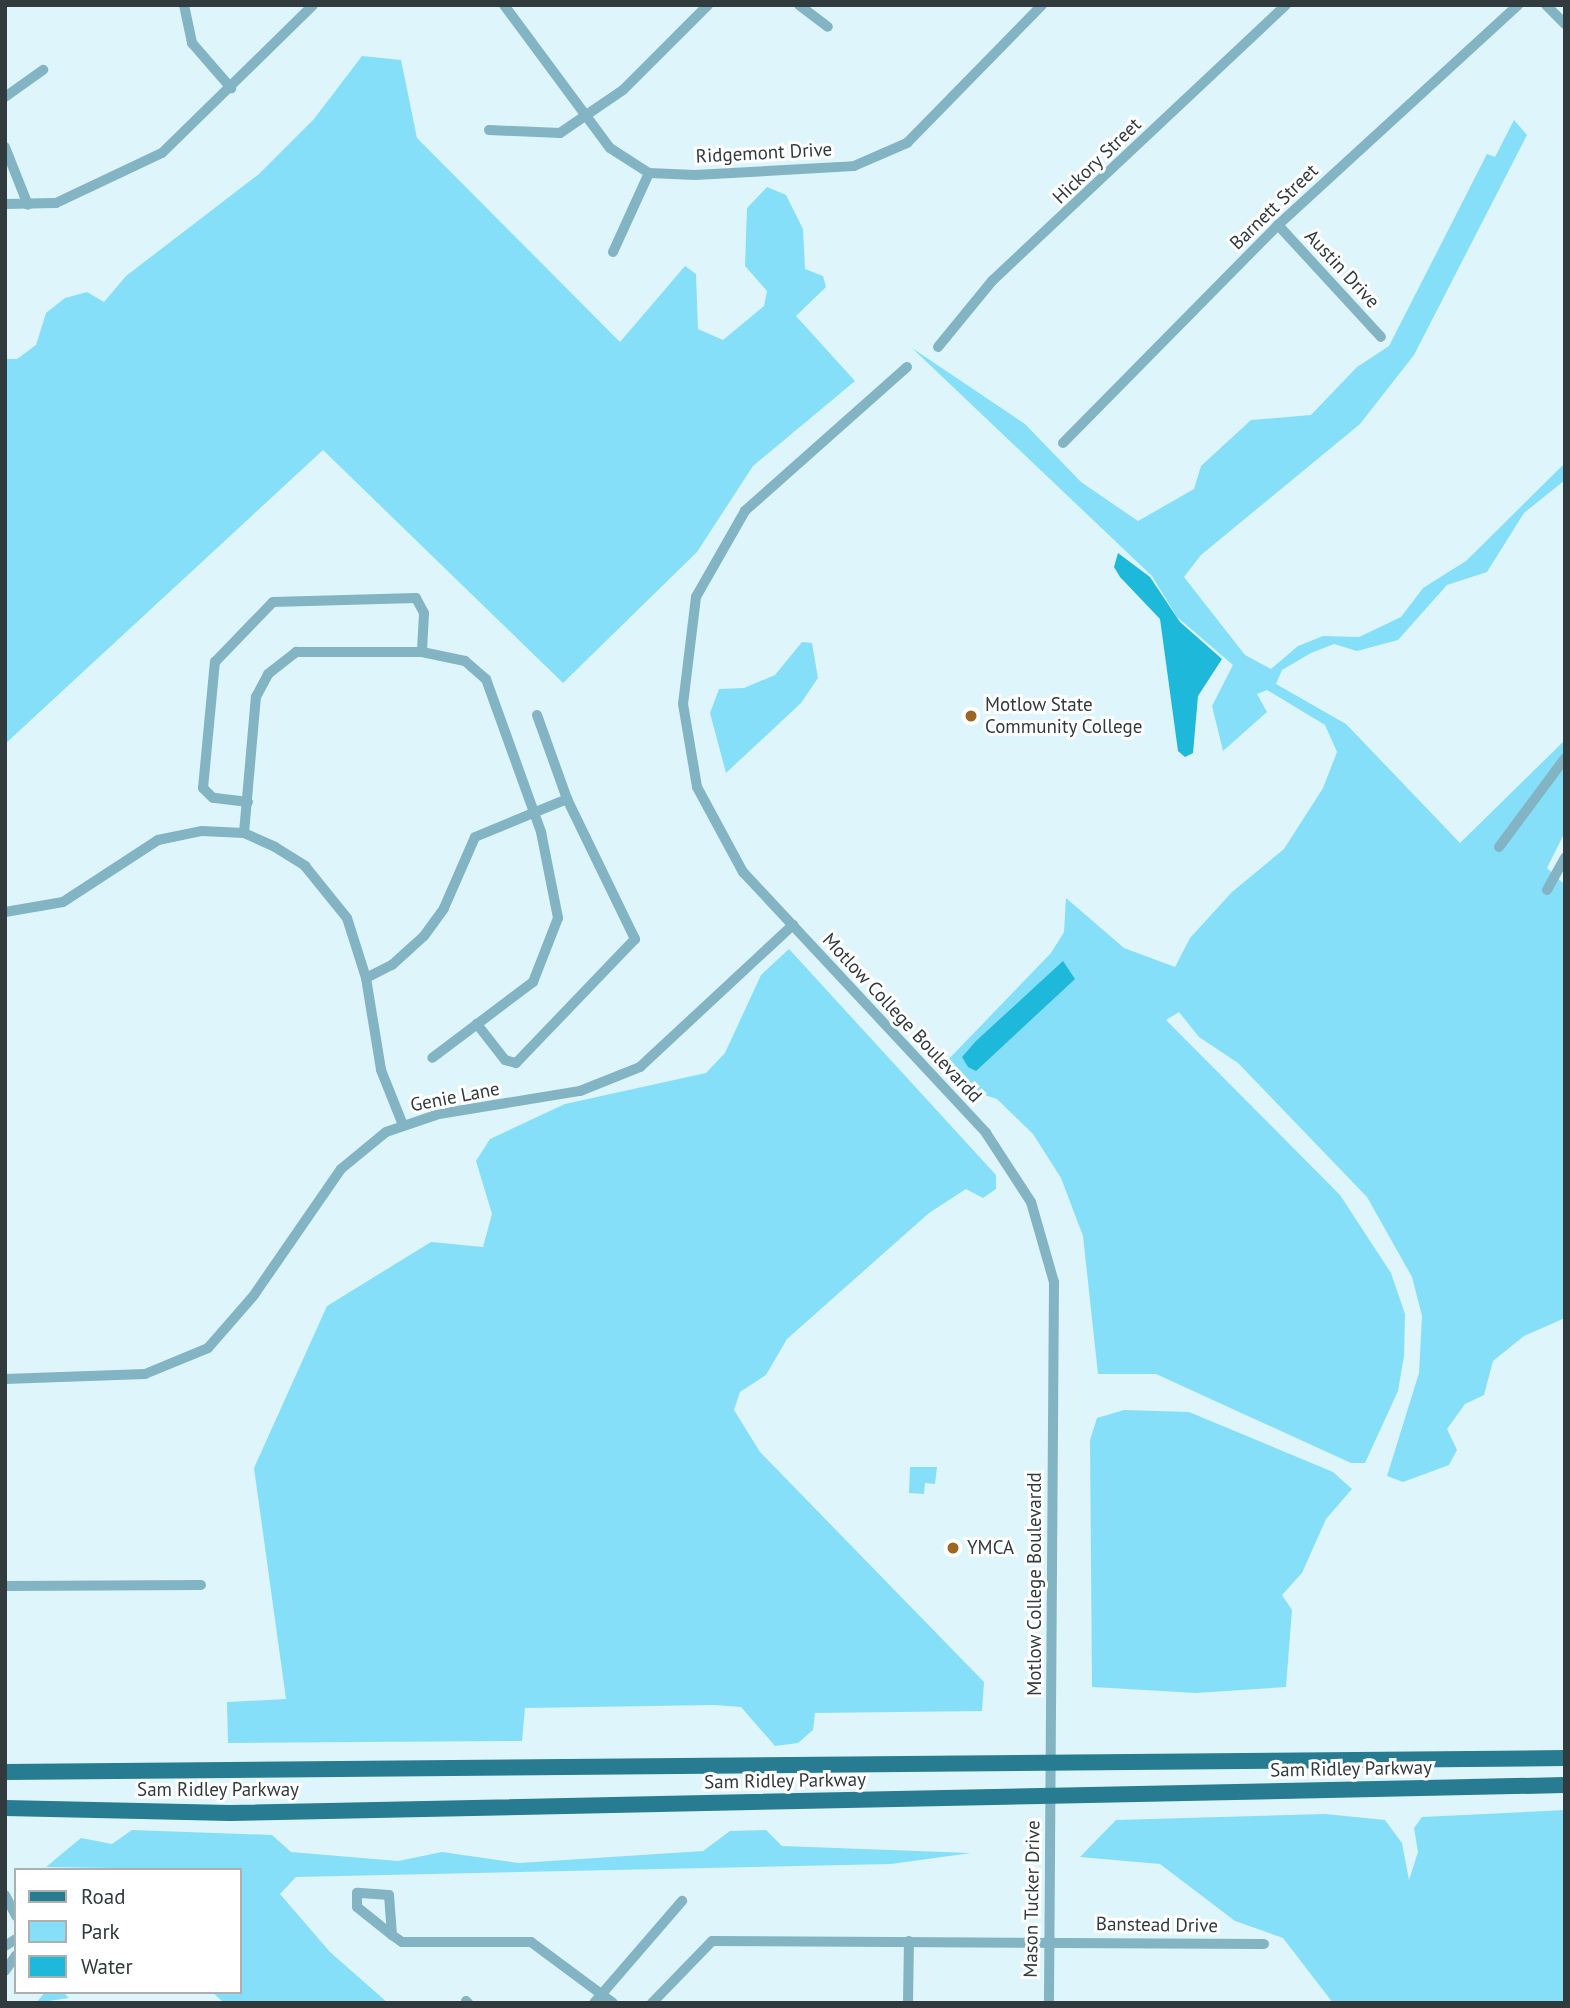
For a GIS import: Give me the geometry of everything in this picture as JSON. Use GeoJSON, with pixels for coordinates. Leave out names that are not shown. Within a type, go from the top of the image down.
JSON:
{"type":"FeatureCollection","features":[{"type":"Feature","properties":{"kind":"main road","name":"Sam Ridley Parkway"},"geometry":{"type":"LineString","coordinates":[[5,1772],[1565,1758]]}},
{"type":"Feature","properties":{"kind":"main road","name":"Sam Ridley Parkway"},"geometry":{"type":"LineString","coordinates":[[5,1808],[230,1813],[1565,1784]]}},
{"type":"Feature","properties":{"kind":"street"},"geometry":{"type":"LineString","coordinates":[[184,5],[192,43],[231,88]]}},
{"type":"Feature","properties":{"kind":"street"},"geometry":{"type":"LineString","coordinates":[[5,204],[56,203],[162,153],[313,5]]}},
{"type":"Feature","properties":{"kind":"street"},"geometry":{"type":"LineString","coordinates":[[504,5],[582,117],[610,148],[649,173],[613,252]]}},
{"type":"Feature","properties":{"kind":"street"},"geometry":{"type":"LineString","coordinates":[[799,5],[828,27]]}},
{"type":"Feature","properties":{"kind":"street","name":"Ridgemont Drive"},"geometry":{"type":"LineString","coordinates":[[649,173],[854,166],[907,143],[1042,5]]}},
{"type":"Feature","properties":{"kind":"street","name":"Hickory Street"},"geometry":{"type":"LineString","coordinates":[[938,347],[992,281],[1286,5]]}},
{"type":"Feature","properties":{"kind":"street","name":"Barnett Street"},"geometry":{"type":"LineString","coordinates":[[1063,443],[1278,225],[1518,5]]}},
{"type":"Feature","properties":{"kind":"street"},"geometry":{"type":"LineString","coordinates":[[1546,5],[1565,24]]}},
{"type":"Feature","properties":{"kind":"street"},"geometry":{"type":"LineString","coordinates":[[489,130],[560,132],[623,90],[702,7]]}},
{"type":"Feature","properties":{"kind":"street"},"geometry":{"type":"LineString","coordinates":[[5,97],[43,70]]}},
{"type":"Feature","properties":{"kind":"street"},"geometry":{"type":"LineString","coordinates":[[5,147],[28,205]]}},
{"type":"Feature","properties":{"kind":"street","name":"Austin Drive"},"geometry":{"type":"LineString","coordinates":[[1278,225],[1381,337]]}},
{"type":"Feature","properties":{"kind":"street","name":"Motlow College Boulevardd"},"geometry":{"type":"LineString","coordinates":[[907,367],[745,511],[696,597],[683,704],[697,787],[743,872],[986,1133],[1031,1202],[1054,1282],[1051,1796]]}},
{"type":"Feature","properties":{"kind":"street"},"geometry":{"type":"LineString","coordinates":[[248,802],[213,798],[203,788],[215,662],[273,602],[416,598],[424,613],[422,652]]}},
{"type":"Feature","properties":{"kind":"street"},"geometry":{"type":"LineString","coordinates":[[244,833],[256,697],[268,674],[296,652],[422,652],[465,661],[486,679],[535,813],[558,918],[533,982],[432,1058]]}},
{"type":"Feature","properties":{"kind":"street"},"geometry":{"type":"LineString","coordinates":[[477,1024],[505,1060],[516,1063],[635,939],[567,799],[537,715]]}},
{"type":"Feature","properties":{"kind":"street"},"geometry":{"type":"LineString","coordinates":[[1499,847],[1565,758]]}},
{"type":"Feature","properties":{"kind":"street"},"geometry":{"type":"LineString","coordinates":[[366,978],[392,965],[424,936],[475,837],[567,799]]}},
{"type":"Feature","properties":{"kind":"street"},"geometry":{"type":"LineString","coordinates":[[5,912],[63,902],[158,840],[202,831],[244,833],[305,866],[326,887],[347,918],[366,978],[381,1070],[403,1125]]}},
{"type":"Feature","properties":{"kind":"street"},"geometry":{"type":"LineString","coordinates":[[1546,890],[1565,858]]}},
{"type":"Feature","properties":{"kind":"street","name":"Genie Lane"},"geometry":{"type":"LineString","coordinates":[[5,1379],[145,1374],[208,1348],[254,1295],[341,1169],[403,1125],[580,1091],[640,1067],[793,925]]}},
{"type":"Feature","properties":{"kind":"street"},"geometry":{"type":"LineString","coordinates":[[5,1586],[201,1585]]}},
{"type":"Feature","properties":{"kind":"street","name":"Mason Tucker Drive"},"geometry":{"type":"LineString","coordinates":[[1049,2003],[1051,1796]]}},
{"type":"Feature","properties":{"kind":"street"},"geometry":{"type":"LineString","coordinates":[[392,1935],[389,1895],[357,1893],[357,1907],[392,1935],[402,1942],[531,1942],[613,2003]]}},
{"type":"Feature","properties":{"kind":"street"},"geometry":{"type":"LineString","coordinates":[[5,1895],[14,1912]]}},
{"type":"Feature","properties":{"kind":"street"},"geometry":{"type":"LineString","coordinates":[[594,2003],[682,1901]]}},
{"type":"Feature","properties":{"kind":"street","name":"Banstead Drive"},"geometry":{"type":"LineString","coordinates":[[652,2003],[712,1941],[1264,1944]]}},
{"type":"Feature","properties":{"kind":"street"},"geometry":{"type":"LineString","coordinates":[[908,2003],[909,1941]]}},
{"type":"Feature","properties":{"kind":"green space"},"geometry":{"type":"Polygon","coordinates":[[[362,56],[401,60],[417,138],[620,342],[685,266],[696,274],[698,329],[723,340],[764,306],[767,291],[745,266],[747,208],[767,187],[786,195],[803,229],[805,269],[823,276],[826,287],[796,316],[855,381],[753,466],[697,552],[563,683],[323,450],[5,744],[5,359],[17,359],[36,345],[46,313],[65,298],[87,292],[104,302],[126,276],[259,174],[314,119],[362,56]]]}},
{"type":"Feature","properties":{"kind":"green space"},"geometry":{"type":"Polygon","coordinates":[[[1514,120],[1527,135],[1414,355],[1360,424],[1201,555],[1184,577],[1245,655],[1271,669],[1298,646],[1323,636],[1359,637],[1401,617],[1423,588],[1466,561],[1565,463],[1565,480],[1524,513],[1487,572],[1447,585],[1398,640],[1357,651],[1334,644],[1311,653],[1282,670],[1276,684],[1346,724],[1460,843],[1565,740],[1565,832],[1547,868],[1565,885],[1565,1318],[1524,1336],[1493,1361],[1484,1395],[1465,1404],[1447,1429],[1457,1450],[1449,1465],[1403,1482],[1387,1476],[1419,1373],[1422,1316],[1412,1277],[1367,1197],[1238,1063],[1199,1037],[1179,1012],[1166,1020],[1340,1195],[1391,1273],[1405,1314],[1404,1356],[1398,1391],[1365,1463],[1351,1463],[1156,1374],[1098,1374],[1083,1236],[1061,1178],[1033,1134],[997,1099],[963,1088],[943,1065],[1051,953],[1064,932],[1066,898],[1124,948],[1175,967],[1190,938],[1232,892],[1284,849],[1323,788],[1337,752],[1325,725],[1267,690],[1257,694],[1267,712],[1223,751],[1212,706],[1233,665],[1177,617],[1152,576],[912,348],[1025,424],[1081,482],[1138,521],[1194,489],[1201,466],[1251,420],[1311,415],[1357,367],[1389,346],[1487,154],[1495,157],[1514,120]]]}},
{"type":"Feature","properties":{"kind":"green space"},"geometry":{"type":"Polygon","coordinates":[[[802,642],[812,643],[818,678],[801,703],[726,773],[710,713],[719,689],[744,688],[775,675],[802,642]]]}},
{"type":"Feature","properties":{"kind":"green space"},"geometry":{"type":"Polygon","coordinates":[[[789,949],[996,1175],[996,1189],[983,1198],[966,1189],[929,1213],[787,1339],[766,1375],[740,1392],[734,1410],[760,1452],[984,1682],[982,1711],[815,1713],[813,1730],[798,1743],[775,1746],[741,1707],[714,1705],[525,1708],[522,1741],[228,1743],[227,1702],[286,1699],[254,1468],[327,1306],[431,1242],[483,1247],[492,1214],[476,1161],[490,1139],[565,1104],[706,1073],[725,1053],[761,975],[789,949]]]}},
{"type":"Feature","properties":{"kind":"green space"},"geometry":{"type":"Polygon","coordinates":[[[1124,1410],[1189,1412],[1333,1472],[1352,1489],[1326,1519],[1302,1573],[1282,1595],[1292,1610],[1286,1687],[1196,1693],[1092,1687],[1090,1440],[1097,1418],[1124,1410]]]}},
{"type":"Feature","properties":{"kind":"green space"},"geometry":{"type":"Polygon","coordinates":[[[910,1467],[937,1467],[935,1484],[925,1483],[924,1494],[909,1493],[910,1467]]]}},
{"type":"Feature","properties":{"kind":"green space"},"geometry":{"type":"Polygon","coordinates":[[[1565,1810],[1565,2003],[1333,2003],[1283,1938],[1235,1921],[1160,1864],[1080,1857],[1116,1820],[1325,1814],[1385,1820],[1402,1843],[1409,1880],[1418,1852],[1414,1828],[1422,1817],[1565,1810]]]}},
{"type":"Feature","properties":{"kind":"green space"},"geometry":{"type":"Polygon","coordinates":[[[132,1830],[272,1835],[291,1852],[398,1861],[442,1852],[519,1863],[703,1851],[730,1831],[766,1830],[782,1846],[971,1853],[891,1864],[296,1877],[280,1894],[330,1952],[388,2003],[224,2003],[214,1994],[242,1994],[242,1868],[46,1867],[81,1838],[112,1844],[132,1830]]]}},
{"type":"Feature","properties":{"kind":"green space"},"geometry":{"type":"Polygon","coordinates":[[[43,1994],[65,1994],[69,1998],[36,2003],[43,1994]]]}},
{"type":"Feature","properties":{"kind":"water"},"geometry":{"type":"Polygon","coordinates":[[[1118,553],[1150,577],[1180,622],[1222,659],[1198,696],[1193,753],[1185,757],[1178,751],[1160,619],[1120,577],[1114,567],[1118,553]]]}},
{"type":"Feature","properties":{"kind":"water"},"geometry":{"type":"Polygon","coordinates":[[[1063,961],[1075,979],[976,1071],[968,1067],[962,1057],[976,1041],[1063,961]]]}},
{"type":"Feature","properties":{"kind":"place","name":"Motlow State Community College"},"geometry":{"type":"Point","coordinates":[971,716]}},
{"type":"Feature","properties":{"kind":"place","name":"YMCA"},"geometry":{"type":"Point","coordinates":[953,1548]}}]}
